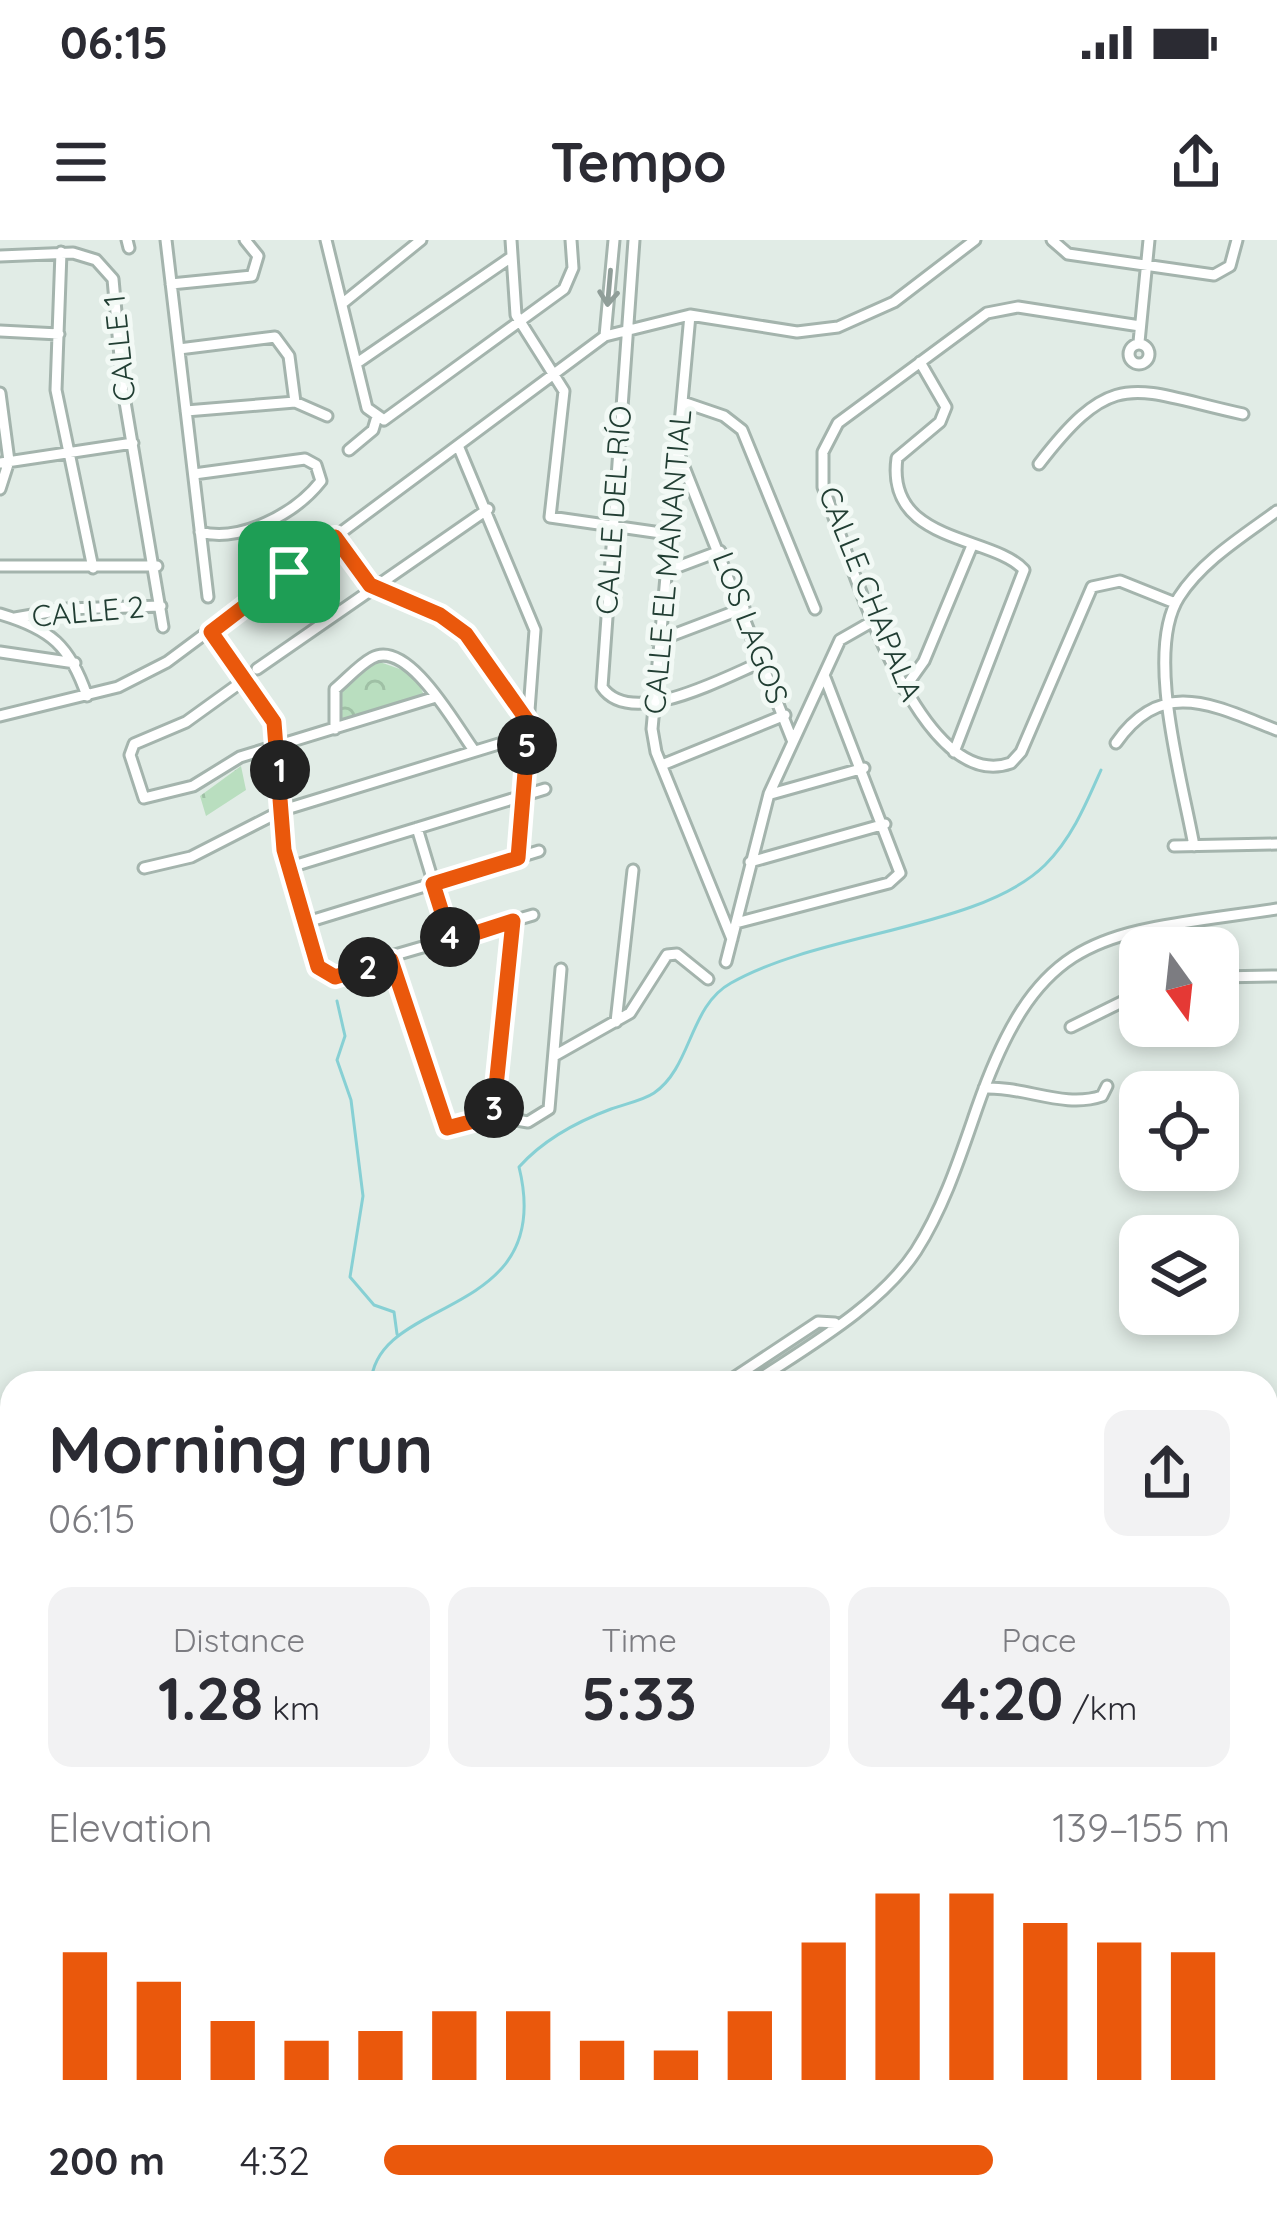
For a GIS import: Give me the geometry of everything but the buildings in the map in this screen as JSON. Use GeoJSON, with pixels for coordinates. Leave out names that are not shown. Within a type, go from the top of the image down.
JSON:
{"type":"FeatureCollection","features":[{"type":"Feature","properties":{"kind":"street"},"geometry":{"type":"LineString","coordinates":[[166,240],[208,597]]}},
{"type":"Feature","properties":{"kind":"street"},"geometry":{"type":"LineString","coordinates":[[171,284],[252,276],[258,256],[245,240]]}},
{"type":"Feature","properties":{"kind":"street"},"geometry":{"type":"LineString","coordinates":[[326,240],[368,408],[380,420]]}},
{"type":"Feature","properties":{"kind":"street"},"geometry":{"type":"LineString","coordinates":[[343,303],[422,240]]}},
{"type":"Feature","properties":{"kind":"street"},"geometry":{"type":"LineString","coordinates":[[511,240],[511,298],[520,324],[557,375],[565,404],[550,517],[668,534]]}},
{"type":"Feature","properties":{"kind":"street"},"geometry":{"type":"LineString","coordinates":[[350,450],[380,420],[520,324],[569,281],[571,240]]}},
{"type":"Feature","properties":{"kind":"street"},"geometry":{"type":"LineString","coordinates":[[605,336],[614,240]]}},
{"type":"Feature","properties":{"kind":"street","name":"CALLE DEL RÍO"},"geometry":{"type":"LineString","coordinates":[[634,240],[601,678],[605,693],[653,706]]}},
{"type":"Feature","properties":{"kind":"street"},"geometry":{"type":"LineString","coordinates":[[0,716],[86,696],[149,674],[605,336],[628,326],[690,314],[797,332],[838,327],[894,302],[975,240]]}},
{"type":"Feature","properties":{"kind":"street"},"geometry":{"type":"LineString","coordinates":[[1052,240],[1068,254],[1223,273],[1237,240]]}},
{"type":"Feature","properties":{"kind":"street"},"geometry":{"type":"LineString","coordinates":[[1136,390],[1138,362],[1148,355],[1139,342],[1149,240]]}},
{"type":"Feature","properties":{"kind":"street"},"geometry":{"type":"LineString","coordinates":[[0,256],[61,252],[56,391],[93,568]]}},
{"type":"Feature","properties":{"kind":"street","name":"CALLE 1"},"geometry":{"type":"LineString","coordinates":[[61,252],[96,260],[116,286],[133,443],[157,566],[163,626]]}},
{"type":"Feature","properties":{"kind":"street"},"geometry":{"type":"LineString","coordinates":[[357,363],[509,258]]}},
{"type":"Feature","properties":{"kind":"street","name":"CALLE CHAPALA"},"geometry":{"type":"LineString","coordinates":[[954,752],[904,689],[874,620],[823,487],[823,452],[830,433],[849,411],[976,320],[1004,308],[1140,326]]}},
{"type":"Feature","properties":{"kind":"street","name":"CALLE EL MANANTIAL"},"geometry":{"type":"LineString","coordinates":[[690,314],[657,641],[653,741],[732,939]]}},
{"type":"Feature","properties":{"kind":"street"},"geometry":{"type":"LineString","coordinates":[[0,331],[58,334]]}},
{"type":"Feature","properties":{"kind":"street"},"geometry":{"type":"LineString","coordinates":[[178,349],[275,337],[289,356],[295,402]]}},
{"type":"Feature","properties":{"kind":"street"},"geometry":{"type":"LineString","coordinates":[[920,362],[946,407],[940,422],[897,458],[898,480],[914,514],[970,548],[1008,559],[1024,570],[954,752],[986,767],[1012,763],[1088,596],[1099,583],[1120,580],[1175,603]]}},
{"type":"Feature","properties":{"kind":"street"},"geometry":{"type":"LineString","coordinates":[[1039,464],[1091,403],[1136,390],[1243,414]]}},
{"type":"Feature","properties":{"kind":"street"},"geometry":{"type":"LineString","coordinates":[[0,393],[4,462],[0,489]]}},
{"type":"Feature","properties":{"kind":"street"},"geometry":{"type":"LineString","coordinates":[[186,411],[295,402],[327,416]]}},
{"type":"Feature","properties":{"kind":"street"},"geometry":{"type":"LineString","coordinates":[[683,403],[724,416],[742,430],[815,609]]}},
{"type":"Feature","properties":{"kind":"street"},"geometry":{"type":"LineString","coordinates":[[4,462],[133,443]]}},
{"type":"Feature","properties":{"kind":"street"},"geometry":{"type":"LineString","coordinates":[[458,448],[488,509],[535,630],[518,858]]}},
{"type":"Feature","properties":{"kind":"street","name":"LOS LAGOS"},"geometry":{"type":"LineString","coordinates":[[677,449],[744,608],[793,742]]}},
{"type":"Feature","properties":{"kind":"street"},"geometry":{"type":"LineString","coordinates":[[194,474],[305,459],[316,465],[321,481],[254,527],[229,535],[200,532]]}},
{"type":"Feature","properties":{"kind":"street"},"geometry":{"type":"LineString","coordinates":[[256,669],[370,585],[488,509]]}},
{"type":"Feature","properties":{"kind":"street"},"geometry":{"type":"LineString","coordinates":[[1194,846],[1165,658],[1175,603],[1208,564],[1277,511]]}},
{"type":"Feature","properties":{"kind":"street"},"geometry":{"type":"LineString","coordinates":[[335,537],[370,585],[457,625],[529,729]]}},
{"type":"Feature","properties":{"kind":"street"},"geometry":{"type":"LineString","coordinates":[[904,689],[923,661],[970,548]]}},
{"type":"Feature","properties":{"kind":"street"},"geometry":{"type":"LineString","coordinates":[[664,572],[720,551]]}},
{"type":"Feature","properties":{"kind":"street"},"geometry":{"type":"LineString","coordinates":[[0,566],[157,566]]}},
{"type":"Feature","properties":{"kind":"street","name":"CALLE 2"},"geometry":{"type":"LineString","coordinates":[[15,618],[68,609],[161,606]]}},
{"type":"Feature","properties":{"kind":"street"},"geometry":{"type":"LineString","coordinates":[[657,641],[744,608]]}},
{"type":"Feature","properties":{"kind":"street"},"geometry":{"type":"LineString","coordinates":[[0,614],[48,631],[75,663],[86,696]]}},
{"type":"Feature","properties":{"kind":"street"},"geometry":{"type":"LineString","coordinates":[[725,962],[769,794],[844,634],[874,620]]}},
{"type":"Feature","properties":{"kind":"street"},"geometry":{"type":"LineString","coordinates":[[211,632],[274,722],[287,868],[326,975],[391,960],[533,915]]}},
{"type":"Feature","properties":{"kind":"street"},"geometry":{"type":"LineString","coordinates":[[0,652],[75,663]]}},
{"type":"Feature","properties":{"kind":"street"},"geometry":{"type":"LineString","coordinates":[[335,729],[335,689],[374,656],[385,655],[416,670],[473,749]]}},
{"type":"Feature","properties":{"kind":"street"},"geometry":{"type":"LineString","coordinates":[[653,706],[764,661]]}},
{"type":"Feature","properties":{"kind":"street"},"geometry":{"type":"LineString","coordinates":[[736,923],[898,878],[899,865],[885,824],[824,675]]}},
{"type":"Feature","properties":{"kind":"street"},"geometry":{"type":"LineString","coordinates":[[247,678],[186,722],[134,744],[132,761],[144,798],[193,786],[240,757],[436,697]]}},
{"type":"Feature","properties":{"kind":"street"},"geometry":{"type":"LineString","coordinates":[[1116,743],[1132,719],[1169,701],[1213,706],[1277,730]]}},
{"type":"Feature","properties":{"kind":"street"},"geometry":{"type":"LineString","coordinates":[[662,765],[784,715]]}},
{"type":"Feature","properties":{"kind":"street"},"geometry":{"type":"LineString","coordinates":[[144,868],[191,857],[283,810],[529,729]]}},
{"type":"Feature","properties":{"kind":"street"},"geometry":{"type":"LineString","coordinates":[[769,794],[864,768]]}},
{"type":"Feature","properties":{"kind":"street"},"geometry":{"type":"LineString","coordinates":[[287,868],[544,789]]}},
{"type":"Feature","properties":{"kind":"street"},"geometry":{"type":"LineString","coordinates":[[751,862],[885,824]]}},
{"type":"Feature","properties":{"kind":"street"},"geometry":{"type":"LineString","coordinates":[[417,828],[451,941]]}},
{"type":"Feature","properties":{"kind":"street"},"geometry":{"type":"LineString","coordinates":[[1174,846],[1277,844]]}},
{"type":"Feature","properties":{"kind":"street"},"geometry":{"type":"LineString","coordinates":[[304,923],[539,851]]}},
{"type":"Feature","properties":{"kind":"street"},"geometry":{"type":"LineString","coordinates":[[616,1022],[632,870]]}},
{"type":"Feature","properties":{"kind":"street"},"geometry":{"type":"LineString","coordinates":[[770,1371],[878,1293],[914,1255],[950,1185],[984,1088],[1023,1003],[1077,954],[1144,929],[1277,909]]}},
{"type":"Feature","properties":{"kind":"street"},"geometry":{"type":"LineString","coordinates":[[493,1116],[513,921]]}},
{"type":"Feature","properties":{"kind":"street"},"geometry":{"type":"LineString","coordinates":[[554,1056],[616,1022],[646,992],[667,956],[677,954],[708,979]]}},
{"type":"Feature","properties":{"kind":"street"},"geometry":{"type":"LineString","coordinates":[[391,960],[447,1128],[493,1116],[528,1122],[544,1115],[561,969]]}},
{"type":"Feature","properties":{"kind":"street"},"geometry":{"type":"LineString","coordinates":[[1239,977],[1277,976]]}},
{"type":"Feature","properties":{"kind":"street"},"geometry":{"type":"LineString","coordinates":[[1071,1027],[1119,1003]]}},
{"type":"Feature","properties":{"kind":"street"},"geometry":{"type":"LineString","coordinates":[[984,1088],[1011,1087],[1074,1102],[1102,1096],[1107,1086]]}},
{"type":"Feature","properties":{"kind":"street"},"geometry":{"type":"LineString","coordinates":[[744,1371],[818,1322],[836,1323]]}},
{"type":"Feature","properties":{"kind":"green space"},"geometry":{"type":"Polygon","coordinates":[[[377,661],[414,674],[425,697],[340,726],[336,691],[377,661]]]}},
{"type":"Feature","properties":{"kind":"green space"},"geometry":{"type":"Polygon","coordinates":[[[241,766],[246,790],[206,816],[200,796],[241,766]]]}},
{"type":"Feature","properties":{"kind":"waterway"},"geometry":{"type":"LineString","coordinates":[[375,1371],[380,1354],[402,1333],[490,1280],[513,1253],[524,1217],[519,1167],[573,1126],[654,1093],[676,1068],[717,993],[767,966],[941,917],[1016,886],[1045,865],[1063,844],[1101,770]]}},
{"type":"Feature","properties":{"kind":"waterway"},"geometry":{"type":"LineString","coordinates":[[337,1001],[345,1036],[337,1060],[351,1100],[363,1196],[350,1277],[374,1305],[394,1312],[397,1334]]}},
{"type":"Feature","properties":{"kind":"route"},"geometry":{"type":"LineString","coordinates":[[335,537],[370,585],[457,625],[529,723],[518,858],[433,884],[451,941],[513,921],[493,1116],[447,1128],[391,960],[335,977],[318,967],[287,868],[278,732],[261,697],[211,632],[289,572],[335,537]]}}]}
